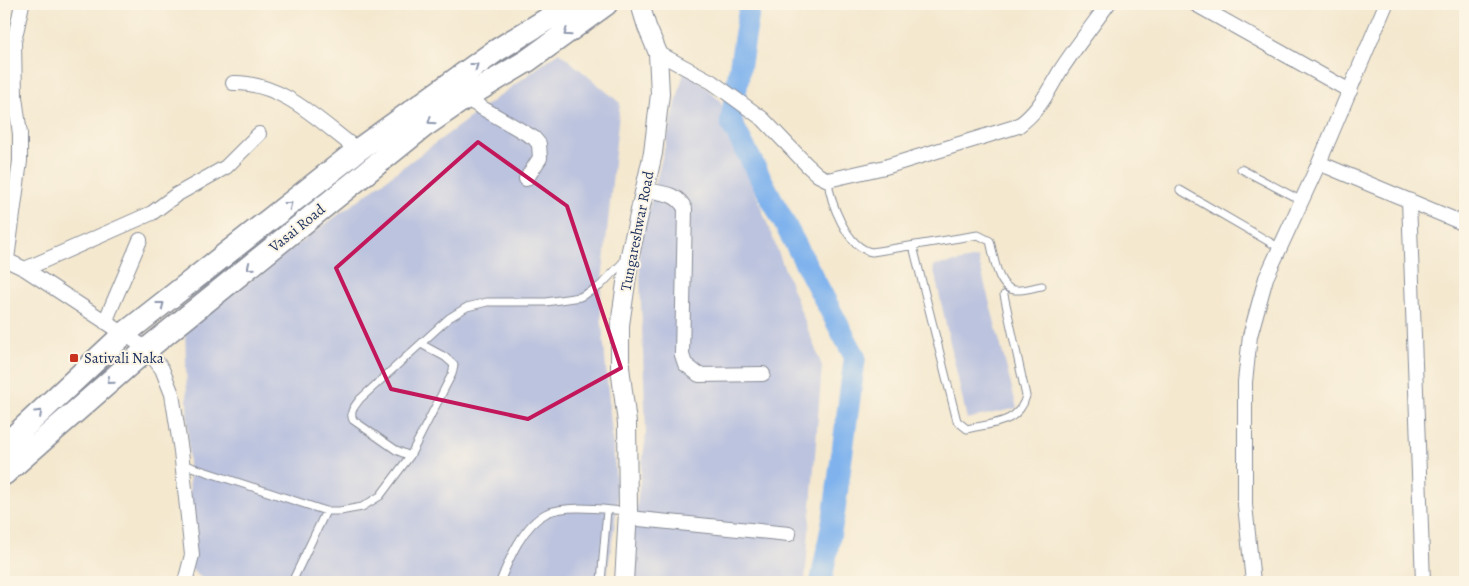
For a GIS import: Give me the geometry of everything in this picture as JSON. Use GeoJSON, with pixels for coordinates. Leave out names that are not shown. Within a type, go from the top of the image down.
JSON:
{"type":"FeatureCollection","features":[{"type":"Feature","properties":{"kind":"main road","name":"Vasai Road"},"geometry":{"type":"LineString","coordinates":[[4,474],[147,349],[373,166],[465,98],[528,61],[606,4]]}},
{"type":"Feature","properties":{"kind":"main road","name":"Vasai Road"},"geometry":{"type":"LineString","coordinates":[[4,446],[124,334],[358,150],[494,52],[567,5]]}},
{"type":"Feature","properties":{"kind":"street"},"geometry":{"type":"LineString","coordinates":[[22,4],[14,42],[15,97],[20,134],[20,160],[5,259],[25,269],[147,349],[162,369],[172,394],[192,554],[185,582]]}},
{"type":"Feature","properties":{"kind":"street","name":"Tungareshwar Road"},"geometry":{"type":"LineString","coordinates":[[624,582],[628,515],[627,423],[620,368],[620,325],[630,255],[653,153],[660,94],[658,53],[640,4]]}},
{"type":"Feature","properties":{"kind":"street"},"geometry":{"type":"LineString","coordinates":[[658,53],[712,82],[763,119],[807,166],[828,180],[885,167],[1018,126],[1042,104],[1061,70],[1108,4]]}},
{"type":"Feature","properties":{"kind":"street"},"geometry":{"type":"LineString","coordinates":[[1196,4],[1350,91]]}},
{"type":"Feature","properties":{"kind":"street"},"geometry":{"type":"LineString","coordinates":[[1253,582],[1245,505],[1245,382],[1250,336],[1266,278],[1302,201],[1386,4]]}},
{"type":"Feature","properties":{"kind":"street"},"geometry":{"type":"LineString","coordinates":[[233,82],[261,85],[281,93],[358,150]]}},
{"type":"Feature","properties":{"kind":"street"},"geometry":{"type":"LineString","coordinates":[[465,98],[534,138],[539,144],[540,158],[526,179]]}},
{"type":"Feature","properties":{"kind":"street"},"geometry":{"type":"LineString","coordinates":[[25,269],[152,213],[176,195],[226,167],[259,134]]}},
{"type":"Feature","properties":{"kind":"street"},"geometry":{"type":"LineString","coordinates":[[1318,163],[1465,224]]}},
{"type":"Feature","properties":{"kind":"street"},"geometry":{"type":"LineString","coordinates":[[646,190],[675,196],[681,200],[685,208],[682,355],[685,364],[699,375],[763,374]]}},
{"type":"Feature","properties":{"kind":"street"},"geometry":{"type":"LineString","coordinates":[[1409,200],[1423,582]]}},
{"type":"Feature","properties":{"kind":"street"},"geometry":{"type":"LineString","coordinates":[[105,322],[140,240]]}},
{"type":"Feature","properties":{"kind":"street"},"geometry":{"type":"LineString","coordinates":[[628,515],[789,534]]}},
{"type":"Feature","properties":{"kind":"lane"},"geometry":{"type":"LineString","coordinates":[[1241,169],[1302,201]]}},
{"type":"Feature","properties":{"kind":"lane"},"geometry":{"type":"LineString","coordinates":[[828,180],[830,195],[837,213],[856,246],[872,252],[978,235],[990,241],[1002,283],[1007,288],[1014,290],[1042,286]]}},
{"type":"Feature","properties":{"kind":"lane"},"geometry":{"type":"LineString","coordinates":[[1180,190],[1280,248]]}},
{"type":"Feature","properties":{"kind":"lane"},"geometry":{"type":"LineString","coordinates":[[913,246],[957,421],[968,429],[1011,419],[1024,406],[1026,396],[1004,295]]}},
{"type":"Feature","properties":{"kind":"lane"},"geometry":{"type":"LineString","coordinates":[[410,456],[389,445],[353,420],[351,415],[352,409],[449,318],[467,307],[487,302],[546,302],[580,297],[600,286],[630,255]]}},
{"type":"Feature","properties":{"kind":"lane"},"geometry":{"type":"LineString","coordinates":[[182,464],[326,511],[362,508],[380,496],[410,456],[452,374],[454,366],[445,357],[421,344]]}},
{"type":"Feature","properties":{"kind":"lane"},"geometry":{"type":"LineString","coordinates":[[500,582],[511,556],[533,524],[548,513],[566,509],[606,510],[628,515]]}},
{"type":"Feature","properties":{"kind":"lane"},"geometry":{"type":"LineString","coordinates":[[601,582],[606,510]]}},
{"type":"Feature","properties":{"kind":"lane"},"geometry":{"type":"LineString","coordinates":[[292,582],[326,511]]}},
{"type":"Feature","properties":{"kind":"highlighted area"},"geometry":{"type":"Polygon","coordinates":[[[478,142],[567,206],[621,368],[528,419],[391,389],[336,268],[478,142]]]}},
{"type":"Feature","properties":{"kind":"shaded area"},"geometry":{"type":"Polygon","coordinates":[[[559,52],[620,103],[600,302],[618,501],[606,582],[206,582],[192,570],[185,328],[559,52]]]}},
{"type":"Feature","properties":{"kind":"shaded area"},"geometry":{"type":"Polygon","coordinates":[[[685,68],[720,101],[822,366],[805,582],[627,582],[646,434],[639,248],[685,68]]]}},
{"type":"Feature","properties":{"kind":"shaded area"},"geometry":{"type":"Polygon","coordinates":[[[978,258],[1017,408],[967,419],[933,266],[978,258]]]}},
{"type":"Feature","properties":{"kind":"waterway"},"geometry":{"type":"LineString","coordinates":[[750,4],[731,122],[855,357],[834,514],[821,582]]}},
{"type":"Feature","properties":{"kind":"place","name":"Sativali Naka"},"geometry":{"type":"Point","coordinates":[74,358]}}]}
